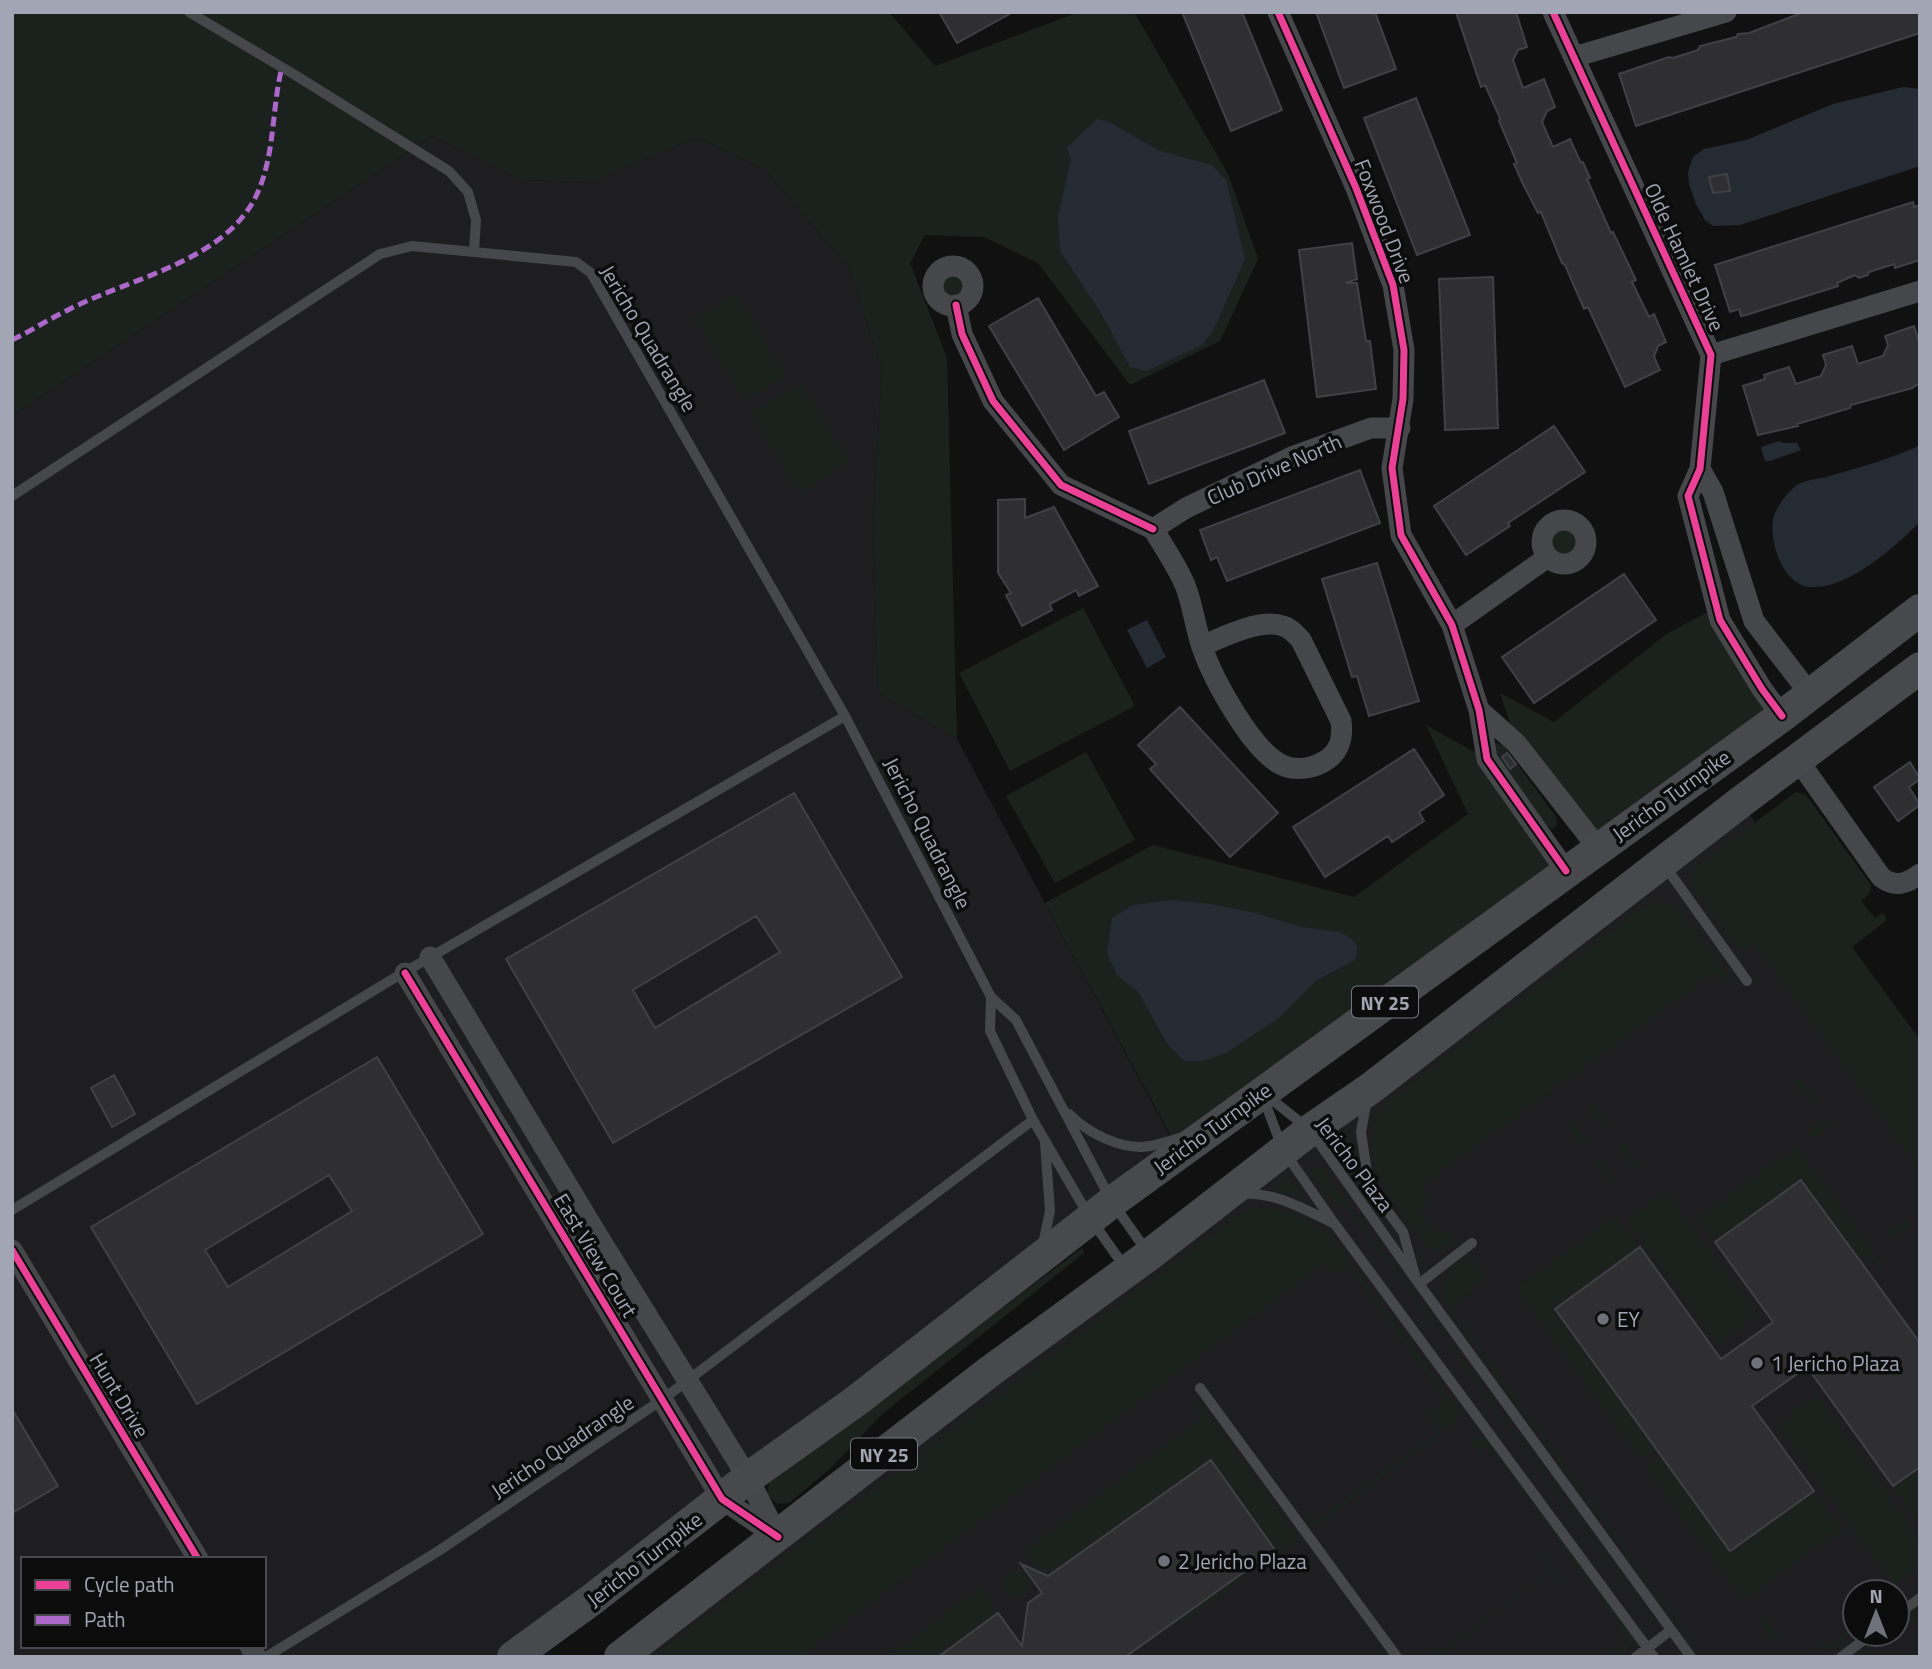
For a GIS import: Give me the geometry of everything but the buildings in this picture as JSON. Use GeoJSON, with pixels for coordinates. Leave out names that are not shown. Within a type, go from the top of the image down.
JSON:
{"type":"FeatureCollection","features":[{"type":"Feature","properties":{"kind":"main road","name":"Jericho Turnpike"},"geometry":{"type":"LineString","coordinates":[[513,1657],[590,1601],[748,1478],[856,1401],[1101,1210],[1261,1091],[1782,716],[1920,610]]}},
{"type":"Feature","properties":{"kind":"main road","name":"NY 25"},"geometry":{"type":"LineString","coordinates":[[620,1657],[989,1372],[1138,1263],[1283,1150],[1371,1088],[1920,668]]}},
{"type":"Feature","properties":{"kind":"street","name":"Foxwood Drive"},"geometry":{"type":"LineString","coordinates":[[1278,12],[1356,188],[1393,285],[1404,350],[1400,428],[1392,468],[1401,535],[1452,625],[1479,710],[1487,759],[1566,871]]}},
{"type":"Feature","properties":{"kind":"street","name":"Olde Hamlet Drive"},"geometry":{"type":"LineString","coordinates":[[1553,12],[1712,355],[1700,469],[1688,496],[1720,620],[1762,689],[1782,716]]}},
{"type":"Feature","properties":{"kind":"street"},"geometry":{"type":"LineString","coordinates":[[1574,57],[1726,12]]}},
{"type":"Feature","properties":{"kind":"street"},"geometry":{"type":"LineString","coordinates":[[1712,355],[1920,291]]}},
{"type":"Feature","properties":{"kind":"street"},"geometry":{"type":"LineString","coordinates":[[956,305],[962,334],[993,401],[1061,485],[1153,529],[1184,583],[1202,646],[1216,680],[1233,710],[1258,743],[1281,765],[1298,769],[1315,766],[1339,748],[1341,721],[1301,640],[1290,629],[1281,624],[1267,624],[1237,630],[1202,646]]}},
{"type":"Feature","properties":{"kind":"street","name":"Club Drive North"},"geometry":{"type":"LineString","coordinates":[[1153,529],[1186,508],[1294,456],[1371,428],[1400,428]]}},
{"type":"Feature","properties":{"kind":"street"},"geometry":{"type":"LineString","coordinates":[[1700,469],[1713,492],[1750,613],[1810,694]]}},
{"type":"Feature","properties":{"kind":"street"},"geometry":{"type":"LineString","coordinates":[[1452,625],[1548,557]]}},
{"type":"Feature","properties":{"kind":"street"},"geometry":{"type":"LineString","coordinates":[[1479,710],[1516,743],[1598,848]]}},
{"type":"Feature","properties":{"kind":"street"},"geometry":{"type":"LineString","coordinates":[[1798,760],[1881,877],[1895,885],[1904,884],[1920,874]]}},
{"type":"Feature","properties":{"kind":"street","name":"East View Court"},"geometry":{"type":"LineString","coordinates":[[430,957],[686,1381],[748,1478],[778,1537]]}},
{"type":"Feature","properties":{"kind":"street","name":"East View Court"},"geometry":{"type":"LineString","coordinates":[[405,973],[722,1499],[778,1537]]}},
{"type":"Feature","properties":{"kind":"street","name":"Hunt Drive"},"geometry":{"type":"LineString","coordinates":[[12,1250],[197,1557]]}},
{"type":"Feature","properties":{"kind":"lane"},"geometry":{"type":"LineString","coordinates":[[189,12],[449,171],[468,192],[475,220],[474,252]]}},
{"type":"Feature","properties":{"kind":"lane","name":"Jericho Quadrangle"},"geometry":{"type":"LineString","coordinates":[[12,496],[380,254],[412,246],[576,262],[591,273],[845,716],[991,997],[1016,1020],[1063,1107],[1101,1210],[1138,1263]]}},
{"type":"Feature","properties":{"kind":"lane"},"geometry":{"type":"LineString","coordinates":[[12,1210],[430,957],[845,716]]}},
{"type":"Feature","properties":{"kind":"lane"},"geometry":{"type":"LineString","coordinates":[[1663,863],[1747,981]]}},
{"type":"Feature","properties":{"kind":"lane","name":"Jericho Quadrangle"},"geometry":{"type":"LineString","coordinates":[[991,997],[990,1031],[1044,1140],[1101,1210],[1138,1263]]}},
{"type":"Feature","properties":{"kind":"lane"},"geometry":{"type":"LineString","coordinates":[[1371,1088],[1360,1132],[1369,1186],[1403,1232],[1418,1283],[1472,1243]]}},
{"type":"Feature","properties":{"kind":"lane"},"geometry":{"type":"LineString","coordinates":[[1261,1091],[1283,1150],[1651,1652]]}},
{"type":"Feature","properties":{"kind":"lane","name":"Jericho Plaza"},"geometry":{"type":"LineString","coordinates":[[1261,1091],[1310,1130],[1418,1283],[1691,1657]]}},
{"type":"Feature","properties":{"kind":"lane","name":"Jericho Quadrangle"},"geometry":{"type":"LineString","coordinates":[[1063,1107],[1093,1132],[1119,1144],[1147,1147],[1209,1130]]}},
{"type":"Feature","properties":{"kind":"lane","name":"Jericho Quadrangle"},"geometry":{"type":"LineString","coordinates":[[266,1657],[440,1550],[663,1399],[1033,1120]]}},
{"type":"Feature","properties":{"kind":"lane","name":"Jericho Quadrangle"},"geometry":{"type":"LineString","coordinates":[[1037,1260],[1050,1211],[1044,1140]]}},
{"type":"Feature","properties":{"kind":"lane"},"geometry":{"type":"LineString","coordinates":[[1223,1196],[1244,1193],[1274,1197],[1334,1223]]}},
{"type":"Feature","properties":{"kind":"lane"},"geometry":{"type":"LineString","coordinates":[[1200,1388],[1396,1657]]}},
{"type":"Feature","properties":{"kind":"lane"},"geometry":{"type":"LineString","coordinates":[[1636,1657],[1651,1652],[1671,1630]]}},
{"type":"Feature","properties":{"kind":"shaded area"},"geometry":{"type":"Polygon","coordinates":[[[12,12],[889,12],[935,66],[1079,12],[1134,12],[1228,174],[1258,259],[1220,341],[1130,385],[1038,263],[984,237],[925,235],[910,263],[947,358],[957,739],[878,693],[873,522],[882,370],[849,268],[765,170],[697,137],[593,182],[522,180],[432,136],[12,416],[12,12]]]}},
{"type":"Feature","properties":{"kind":"shaded area"},"geometry":{"type":"Polygon","coordinates":[[[1903,87],[1920,89],[1920,166],[1740,225],[1713,226],[1705,220],[1696,204],[1688,172],[1693,157],[1704,149],[1746,140],[1833,104],[1903,87]]]}},
{"type":"Feature","properties":{"kind":"shaded area"},"geometry":{"type":"Polygon","coordinates":[[[1097,119],[1109,122],[1160,151],[1212,165],[1226,180],[1245,259],[1213,331],[1202,345],[1146,371],[1130,367],[1101,313],[1060,251],[1058,216],[1071,160],[1067,148],[1097,119]]]}},
{"type":"Feature","properties":{"kind":"shaded area"},"geometry":{"type":"Polygon","coordinates":[[[432,136],[522,180],[593,182],[697,137],[765,170],[849,268],[882,370],[873,522],[878,693],[957,739],[1172,1140],[513,1657],[12,1657],[12,416],[432,136]]]}},
{"type":"Feature","properties":{"kind":"shaded area"},"geometry":{"type":"Polygon","coordinates":[[[952,270],[963,274],[967,285],[963,296],[952,300],[941,296],[937,285],[941,274],[952,270]]]}},
{"type":"Feature","properties":{"kind":"shaded area"},"geometry":{"type":"Polygon","coordinates":[[[736,293],[786,376],[745,401],[694,318],[736,293]]]}},
{"type":"Feature","properties":{"kind":"shaded area"},"geometry":{"type":"Polygon","coordinates":[[[801,383],[850,463],[799,493],[751,413],[801,383]]]}},
{"type":"Feature","properties":{"kind":"shaded area"},"geometry":{"type":"Polygon","coordinates":[[[1779,441],[1797,443],[1801,450],[1765,461],[1761,447],[1779,441]]]}},
{"type":"Feature","properties":{"kind":"shaded area"},"geometry":{"type":"Polygon","coordinates":[[[1920,445],[1920,522],[1885,554],[1841,581],[1812,587],[1794,580],[1780,562],[1772,529],[1776,511],[1790,492],[1805,481],[1866,465],[1920,445]]]}},
{"type":"Feature","properties":{"kind":"shaded area"},"geometry":{"type":"Polygon","coordinates":[[[1564,525],[1576,530],[1581,542],[1576,554],[1564,559],[1552,554],[1547,542],[1552,530],[1564,525]]]}},
{"type":"Feature","properties":{"kind":"shaded area"},"geometry":{"type":"Polygon","coordinates":[[[1083,608],[1135,706],[1010,771],[959,673],[1083,608]]]}},
{"type":"Feature","properties":{"kind":"shaded area"},"geometry":{"type":"Polygon","coordinates":[[[1708,612],[1773,722],[1598,848],[1516,743],[1500,693],[1554,722],[1668,633],[1708,612]]]}},
{"type":"Feature","properties":{"kind":"shaded area"},"geometry":{"type":"Polygon","coordinates":[[[1147,620],[1166,657],[1147,668],[1127,630],[1147,620]]]}},
{"type":"Feature","properties":{"kind":"shaded area"},"geometry":{"type":"Polygon","coordinates":[[[1426,725],[1487,759],[1566,871],[1173,1140],[1045,903],[1153,845],[1354,897],[1468,814],[1426,725]],[[1256,913],[1138,992],[1167,1044],[1184,1061],[1279,1018],[1316,981],[1336,970],[1340,932],[1303,927],[1256,913]]]}},
{"type":"Feature","properties":{"kind":"shaded area"},"geometry":{"type":"Polygon","coordinates":[[[1493,744],[1505,747],[1556,817],[1557,825],[1554,828],[1550,828],[1543,821],[1492,755],[1493,744]]]}},
{"type":"Feature","properties":{"kind":"shaded area"},"geometry":{"type":"Polygon","coordinates":[[[1086,752],[1135,840],[1055,883],[1006,796],[1086,752]]]}},
{"type":"Feature","properties":{"kind":"shaded area"},"geometry":{"type":"Polygon","coordinates":[[[1796,792],[1806,795],[1871,885],[1870,893],[1861,901],[1875,918],[1883,913],[1887,920],[1852,947],[1920,1040],[1920,1169],[1754,944],[1747,949],[1738,948],[1692,885],[1695,867],[1796,792]]]}},
{"type":"Feature","properties":{"kind":"shaded area"},"geometry":{"type":"Polygon","coordinates":[[[1749,814],[1920,1040],[1920,1657],[638,1657],[1749,814]]]}},
{"type":"Feature","properties":{"kind":"shaded area"},"geometry":{"type":"Polygon","coordinates":[[[1172,900],[1211,904],[1256,913],[1303,927],[1340,932],[1352,939],[1357,946],[1356,959],[1316,981],[1279,1018],[1226,1053],[1203,1061],[1184,1061],[1167,1044],[1138,992],[1117,975],[1107,953],[1112,918],[1133,905],[1172,900]]]}},
{"type":"Feature","properties":{"kind":"shaded area"},"geometry":{"type":"Polygon","coordinates":[[[1661,900],[1675,905],[1730,981],[1723,983],[1715,973],[1421,1186],[1431,1200],[1418,1209],[1438,1236],[1450,1227],[1453,1235],[1452,1243],[1440,1252],[1431,1251],[1387,1191],[1373,1156],[1372,1139],[1376,1120],[1387,1101],[1648,903],[1661,900]]]}},
{"type":"Feature","properties":{"kind":"shaded area"},"geometry":{"type":"Polygon","coordinates":[[[1800,1078],[1818,1099],[1818,1104],[1813,1105],[1796,1084],[1800,1078]]]}},
{"type":"Feature","properties":{"kind":"shaded area"},"geometry":{"type":"Polygon","coordinates":[[[1593,1103],[1610,1125],[1609,1130],[1604,1130],[1589,1109],[1593,1103]]]}},
{"type":"Feature","properties":{"kind":"shaded area"},"geometry":{"type":"Polygon","coordinates":[[[1830,1116],[1835,1117],[1836,1122],[1814,1137],[1809,1136],[1810,1130],[1830,1116]]]}},
{"type":"Feature","properties":{"kind":"shaded area"},"geometry":{"type":"Polygon","coordinates":[[[1568,1120],[1574,1121],[1588,1141],[1587,1147],[1582,1147],[1567,1125],[1568,1120]]]}},
{"type":"Feature","properties":{"kind":"shaded area"},"geometry":{"type":"Polygon","coordinates":[[[1347,1132],[1352,1173],[1334,1152],[1332,1145],[1347,1132]]]}},
{"type":"Feature","properties":{"kind":"shaded area"},"geometry":{"type":"Polygon","coordinates":[[[1619,1143],[1625,1144],[1639,1164],[1638,1169],[1633,1169],[1618,1148],[1619,1143]]]}},
{"type":"Feature","properties":{"kind":"shaded area"},"geometry":{"type":"Polygon","coordinates":[[[1796,1146],[1883,1265],[1882,1268],[1879,1269],[1870,1257],[1862,1260],[1802,1179],[1714,1241],[1697,1219],[1796,1146]]]}},
{"type":"Feature","properties":{"kind":"shaded area"},"geometry":{"type":"Polygon","coordinates":[[[1600,1159],[1617,1181],[1616,1186],[1611,1186],[1596,1165],[1600,1159]]]}},
{"type":"Feature","properties":{"kind":"shaded area"},"geometry":{"type":"Polygon","coordinates":[[[1314,1165],[1319,1165],[1444,1339],[1348,1211],[1329,1198],[1313,1175],[1314,1165]]]}},
{"type":"Feature","properties":{"kind":"shaded area"},"geometry":{"type":"Polygon","coordinates":[[[1287,1177],[1304,1198],[1273,1193],[1273,1189],[1287,1177]]]}},
{"type":"Feature","properties":{"kind":"shaded area"},"geometry":{"type":"Polygon","coordinates":[[[1666,1191],[1757,1315],[1718,1343],[1627,1219],[1666,1191]]]}},
{"type":"Feature","properties":{"kind":"shaded area"},"geometry":{"type":"Polygon","coordinates":[[[1261,1207],[1299,1216],[1331,1236],[1456,1406],[1457,1416],[1452,1426],[1317,1525],[1312,1524],[1304,1510],[1307,1509],[1316,1520],[1440,1431],[1428,1412],[1445,1400],[1349,1267],[1335,1274],[1325,1263],[799,1657],[658,1655],[658,1652],[1240,1213],[1261,1207]]]}},
{"type":"Feature","properties":{"kind":"shaded area"},"geometry":{"type":"Polygon","coordinates":[[[1615,1216],[1638,1247],[1552,1309],[1655,1450],[1641,1460],[1516,1288],[1615,1216]]]}},
{"type":"Feature","properties":{"kind":"shaded area"},"geometry":{"type":"Polygon","coordinates":[[[1906,1219],[1911,1220],[1911,1225],[1893,1238],[1888,1237],[1889,1231],[1906,1219]]]}},
{"type":"Feature","properties":{"kind":"shaded area"},"geometry":{"type":"Polygon","coordinates":[[[1082,1248],[1084,1253],[881,1415],[831,1468],[789,1503],[777,1504],[767,1494],[769,1483],[1082,1248]]]}},
{"type":"Feature","properties":{"kind":"shaded area"},"geometry":{"type":"Polygon","coordinates":[[[1468,1256],[1474,1259],[1486,1276],[1484,1282],[1456,1303],[1455,1312],[1462,1324],[1460,1325],[1446,1305],[1444,1288],[1451,1267],[1468,1256]]]}},
{"type":"Feature","properties":{"kind":"shaded area"},"geometry":{"type":"Polygon","coordinates":[[[1465,1327],[1587,1494],[1584,1496],[1463,1329],[1465,1327]]]}},
{"type":"Feature","properties":{"kind":"shaded area"},"geometry":{"type":"Polygon","coordinates":[[[1450,1343],[1570,1510],[1567,1510],[1450,1343]]]}},
{"type":"Feature","properties":{"kind":"shaded area"},"geometry":{"type":"Polygon","coordinates":[[[1816,1395],[1920,1540],[1920,1568],[1906,1578],[1888,1578],[1777,1424],[1816,1395]]]}},
{"type":"Feature","properties":{"kind":"shaded area"},"geometry":{"type":"Polygon","coordinates":[[[1194,1402],[1199,1402],[1295,1534],[1295,1541],[1184,1622],[1181,1618],[1277,1550],[1211,1458],[1047,1576],[1039,1572],[1024,1551],[1201,1418],[1193,1405],[1194,1402]]]}},
{"type":"Feature","properties":{"kind":"shaded area"},"geometry":{"type":"Polygon","coordinates":[[[1482,1435],[1489,1437],[1634,1636],[1633,1643],[1615,1657],[1609,1657],[1627,1643],[1619,1632],[1621,1627],[1490,1446],[1479,1454],[1469,1440],[1482,1435]]]}},
{"type":"Feature","properties":{"kind":"shaded area"},"geometry":{"type":"Polygon","coordinates":[[[1660,1456],[1729,1552],[1815,1492],[1842,1529],[1744,1601],[1645,1466],[1660,1456]]]}},
{"type":"Feature","properties":{"kind":"shaded area"},"geometry":{"type":"Polygon","coordinates":[[[1920,1468],[1920,1512],[1915,1515],[1894,1487],[1920,1468]]]}},
{"type":"Feature","properties":{"kind":"shaded area"},"geometry":{"type":"Polygon","coordinates":[[[1591,1500],[1690,1636],[1688,1637],[1588,1501],[1591,1500]]]}},
{"type":"Feature","properties":{"kind":"shaded area"},"geometry":{"type":"Polygon","coordinates":[[[1574,1514],[1653,1625],[1651,1625],[1574,1514]]]}},
{"type":"Feature","properties":{"kind":"shaded area"},"geometry":{"type":"Polygon","coordinates":[[[1545,1554],[1565,1583],[1554,1571],[1438,1657],[1432,1657],[1552,1569],[1544,1557],[1545,1554]]]}},
{"type":"Feature","properties":{"kind":"shaded area"},"geometry":{"type":"Polygon","coordinates":[[[1016,1571],[1025,1575],[1029,1584],[1025,1593],[1016,1597],[1007,1593],[1003,1584],[1007,1575],[1016,1571]]]}},
{"type":"Feature","properties":{"kind":"shaded area"},"geometry":{"type":"Polygon","coordinates":[[[981,1586],[998,1611],[935,1657],[887,1657],[981,1586]]]}},
{"type":"Feature","properties":{"kind":"shaded area"},"geometry":{"type":"Polygon","coordinates":[[[1761,1613],[1780,1637],[1779,1642],[1771,1640],[1758,1619],[1761,1613]]]}},
{"type":"Feature","properties":{"kind":"shaded area"},"geometry":{"type":"Polygon","coordinates":[[[1813,1636],[1824,1648],[1841,1636],[1841,1641],[1824,1653],[1813,1636]]]}},
{"type":"Feature","properties":{"kind":"marked path"},"geometry":{"type":"LineString","coordinates":[[12,340],[93,298],[177,264],[204,250],[227,233],[246,212],[265,172],[282,67]]}},
{"type":"Feature","properties":{"kind":"cycle path"},"geometry":{"type":"LineString","coordinates":[[1278,12],[1356,188],[1393,285],[1404,350],[1403,399],[1392,468],[1401,535],[1452,625],[1479,710],[1487,759],[1566,871]]}},
{"type":"Feature","properties":{"kind":"cycle path"},"geometry":{"type":"LineString","coordinates":[[1553,12],[1711,355],[1700,469],[1688,496],[1720,620],[1762,689],[1782,716]]}},
{"type":"Feature","properties":{"kind":"cycle path"},"geometry":{"type":"LineString","coordinates":[[956,305],[962,334],[993,401],[1061,485],[1153,529]]}},
{"type":"Feature","properties":{"kind":"cycle path"},"geometry":{"type":"LineString","coordinates":[[405,973],[722,1499],[778,1537]]}},
{"type":"Feature","properties":{"kind":"cycle path"},"geometry":{"type":"LineString","coordinates":[[12,1250],[197,1557]]}},
{"type":"Feature","properties":{"kind":"place","name":"EY"},"geometry":{"type":"Point","coordinates":[1603,1319]}},
{"type":"Feature","properties":{"kind":"place","name":"1 Jericho Plaza"},"geometry":{"type":"Point","coordinates":[1757,1363]}},
{"type":"Feature","properties":{"kind":"place","name":"2 Jericho Plaza"},"geometry":{"type":"Point","coordinates":[1164,1561]}}]}
